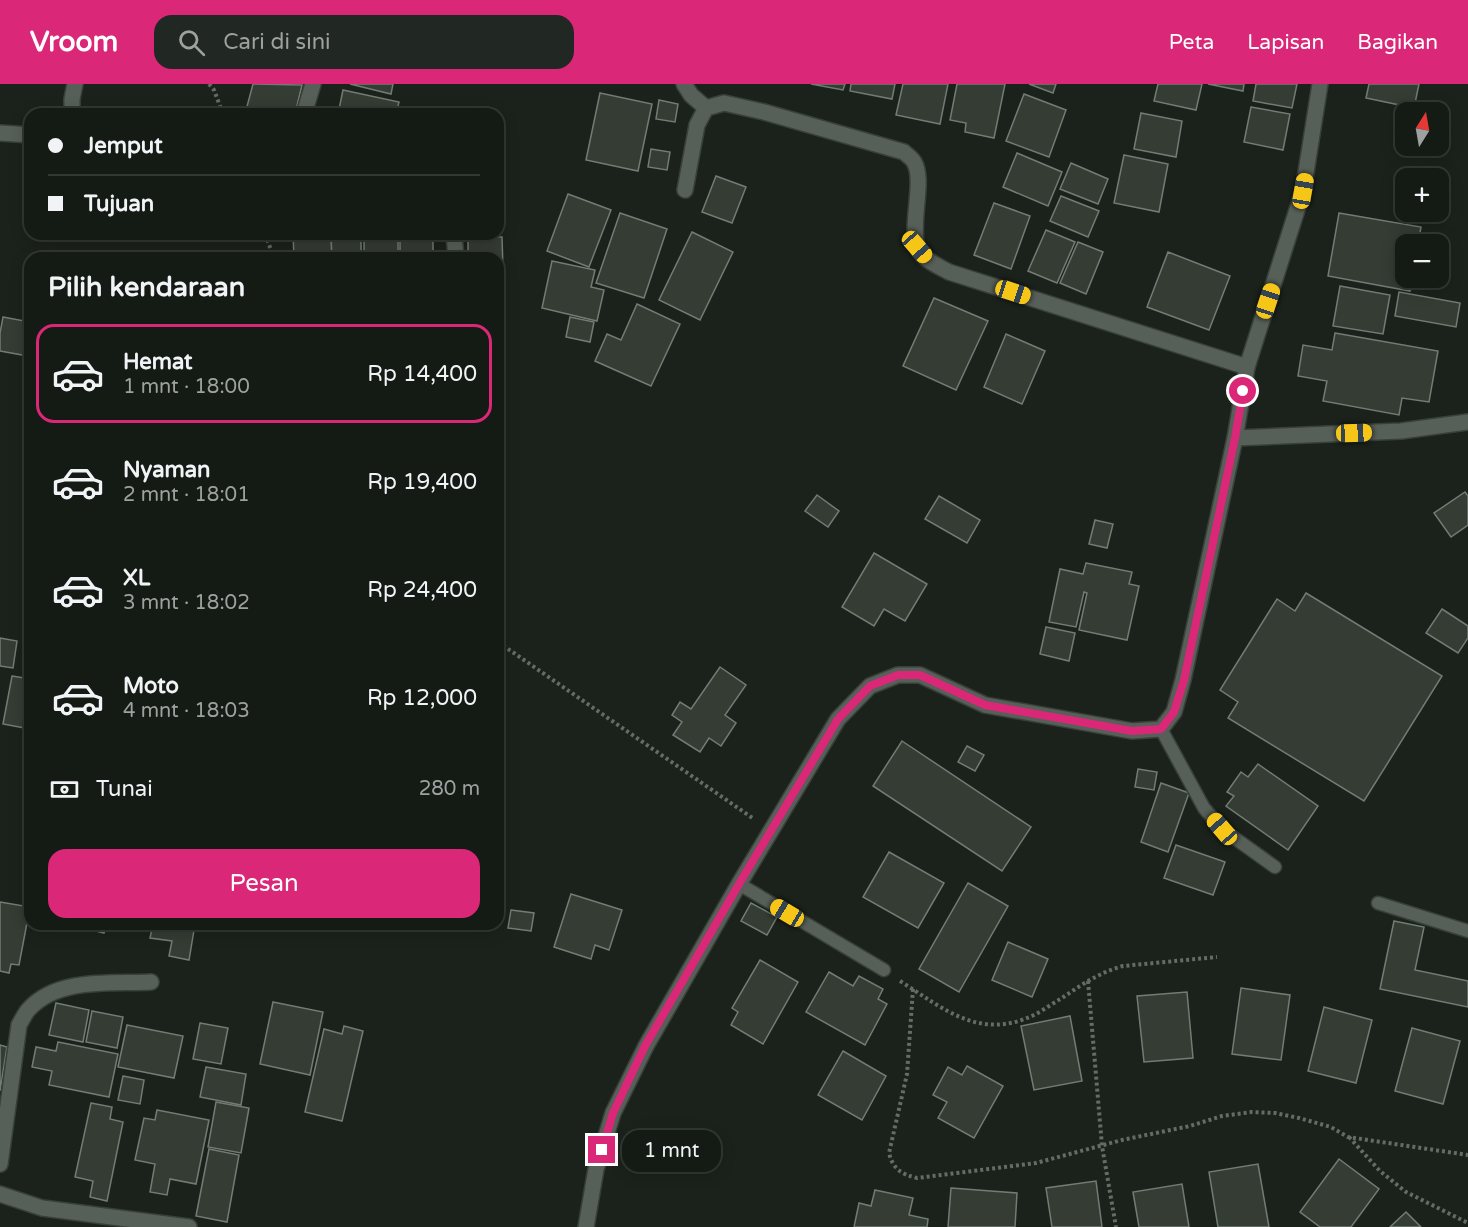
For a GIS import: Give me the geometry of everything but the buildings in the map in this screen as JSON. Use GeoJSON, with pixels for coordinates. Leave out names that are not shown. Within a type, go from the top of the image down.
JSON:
{"type":"FeatureCollection","features":[{"type":"Feature","properties":{"kind":"street"},"geometry":{"type":"LineString","coordinates":[[72,108],[75,84]]}},
{"type":"Feature","properties":{"kind":"street"},"geometry":{"type":"LineString","coordinates":[[306,108],[313,84]]}},
{"type":"Feature","properties":{"kind":"street"},"geometry":{"type":"LineString","coordinates":[[684,84],[706,108]]}},
{"type":"Feature","properties":{"kind":"street"},"geometry":{"type":"LineString","coordinates":[[586,1227],[596,1169],[613,1113],[645,1046],[838,719],[870,686],[898,675],[920,675],[985,705],[1132,731],[1161,729],[1174,712],[1184,680],[1235,438],[1247,368],[1303,191],[1320,84]]}},
{"type":"Feature","properties":{"kind":"street"},"geometry":{"type":"LineString","coordinates":[[686,190],[697,125],[706,108],[724,103],[754,109],[904,152],[915,162],[918,179],[917,247],[930,261],[949,272],[1247,368]]}},
{"type":"Feature","properties":{"kind":"street"},"geometry":{"type":"LineString","coordinates":[[0,133],[24,135]]}},
{"type":"Feature","properties":{"kind":"street"},"geometry":{"type":"LineString","coordinates":[[1235,438],[1401,431],[1468,422]]}},
{"type":"Feature","properties":{"kind":"street"},"geometry":{"type":"LineString","coordinates":[[0,1164],[19,1025],[27,1010],[43,997],[74,986],[151,982]]}},
{"type":"Feature","properties":{"kind":"street"},"geometry":{"type":"LineString","coordinates":[[0,1194],[42,1208],[189,1227]]}},
{"type":"Feature","properties":{"kind":"lane"},"geometry":{"type":"LineString","coordinates":[[1161,729],[1204,808],[1222,829],[1275,867]]}},
{"type":"Feature","properties":{"kind":"lane"},"geometry":{"type":"LineString","coordinates":[[739,884],[884,970]]}},
{"type":"Feature","properties":{"kind":"lane"},"geometry":{"type":"LineString","coordinates":[[1378,903],[1468,931]]}},
{"type":"Feature","properties":{"kind":"path"},"geometry":{"type":"LineString","coordinates":[[208,84],[214,90],[221,108]]}},
{"type":"Feature","properties":{"kind":"path"},"geometry":{"type":"LineString","coordinates":[[504,646],[771,831]]}},
{"type":"Feature","properties":{"kind":"path"},"geometry":{"type":"LineString","coordinates":[[884,970],[966,1020],[992,1025],[1034,1015],[1108,970],[1123,966],[1217,957]]}},
{"type":"Feature","properties":{"kind":"path"},"geometry":{"type":"LineString","coordinates":[[1088,981],[1102,1146],[1116,1227]]}},
{"type":"Feature","properties":{"kind":"path"},"geometry":{"type":"LineString","coordinates":[[914,989],[907,1074],[889,1153],[892,1164],[906,1176],[917,1178],[1036,1163],[1122,1140],[1190,1126],[1222,1116],[1275,1113],[1331,1127],[1348,1137],[1380,1171],[1406,1192],[1468,1223]]}},
{"type":"Feature","properties":{"kind":"path"},"geometry":{"type":"LineString","coordinates":[[1348,1137],[1468,1155]]}},
{"type":"Feature","properties":{"kind":"route"},"geometry":{"type":"LineString","coordinates":[[602,1150],[613,1113],[645,1046],[838,719],[870,686],[898,675],[920,675],[985,705],[1132,731],[1161,729],[1174,712],[1184,680],[1243,391]]}}]}
